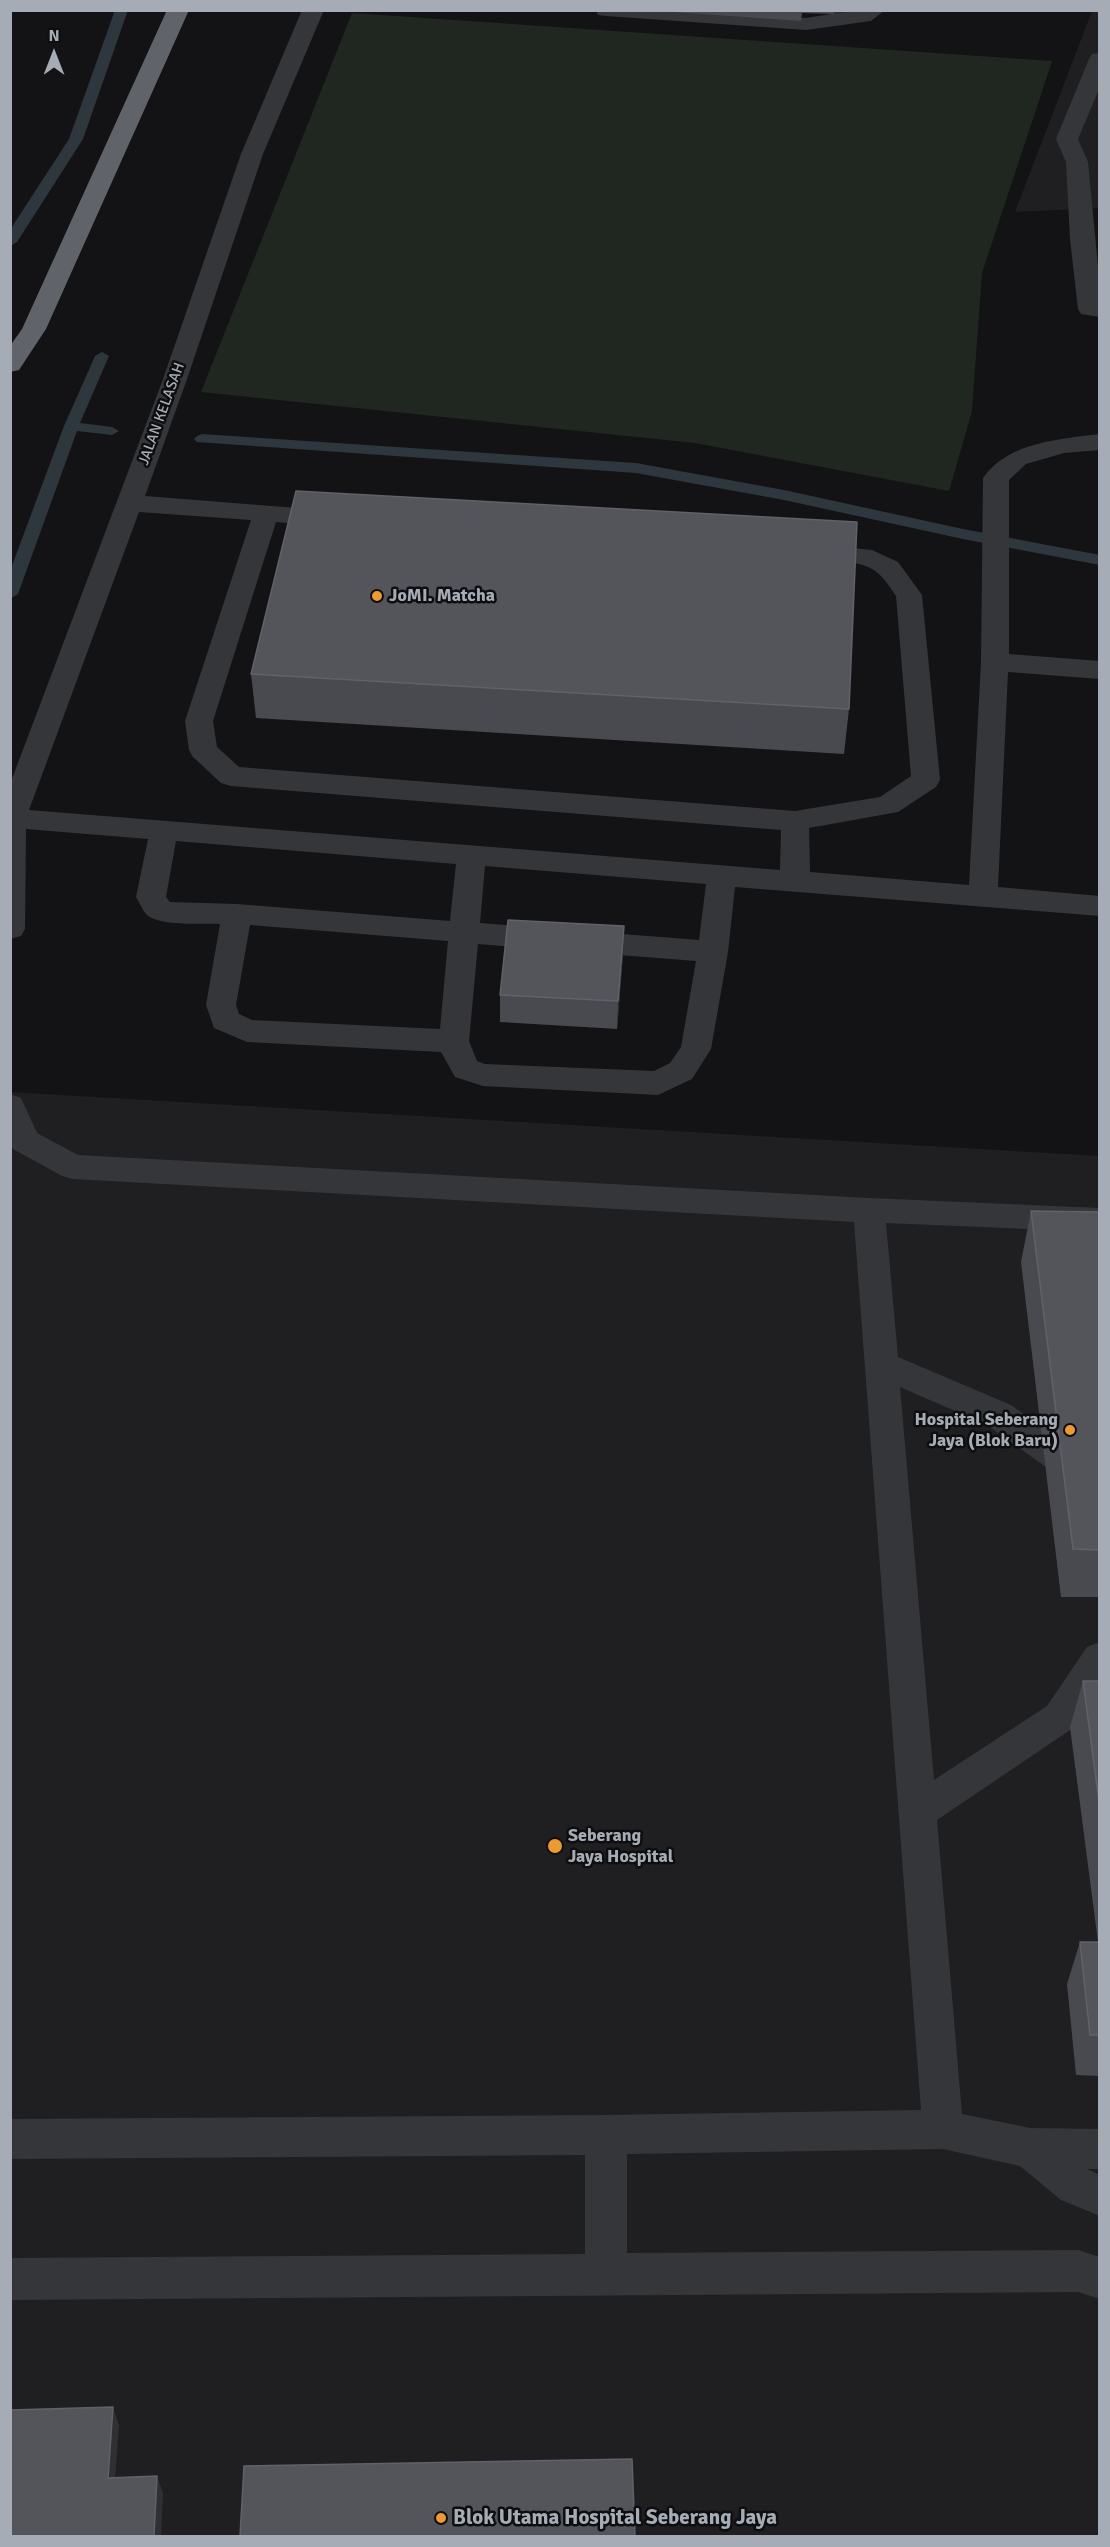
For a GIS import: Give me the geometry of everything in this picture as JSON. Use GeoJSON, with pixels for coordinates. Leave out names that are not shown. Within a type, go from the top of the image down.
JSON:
{"type":"FeatureCollection","features":[{"type":"Feature","properties":{"kind":"highway"},"geometry":{"type":"LineString","coordinates":[[10,364],[34,329],[178,10]]}},
{"type":"Feature","properties":{"kind":"street","name":"JALAN KELASAH"},"geometry":{"type":"LineString","coordinates":[[10,929],[11,818],[174,382],[252,154],[313,10]]}},
{"type":"Feature","properties":{"kind":"street"},"geometry":{"type":"LineString","coordinates":[[606,10],[806,24],[863,16],[875,10]]}},
{"type":"Feature","properties":{"kind":"street"},"geometry":{"type":"LineString","coordinates":[[1098,64],[1067,139],[1088,165],[1091,239],[1090,309],[1100,310]]}},
{"type":"Feature","properties":{"kind":"street"},"geometry":{"type":"LineString","coordinates":[[983,897],[995,662],[996,478],[1017,459],[1062,446],[1100,442]]}},
{"type":"Feature","properties":{"kind":"street"},"geometry":{"type":"LineString","coordinates":[[130,503],[361,521]]}},
{"type":"Feature","properties":{"kind":"street"},"geometry":{"type":"LineString","coordinates":[[266,514],[199,721],[203,750],[231,776],[795,821],[888,805],[926,780],[909,595],[889,568],[863,556],[791,551]]}},
{"type":"Feature","properties":{"kind":"street"},"geometry":{"type":"LineString","coordinates":[[995,662],[1100,670]]}},
{"type":"Feature","properties":{"kind":"street"},"geometry":{"type":"LineString","coordinates":[[11,818],[1100,906]]}},
{"type":"Feature","properties":{"kind":"street"},"geometry":{"type":"LineString","coordinates":[[795,821],[795,882]]}},
{"type":"Feature","properties":{"kind":"street"},"geometry":{"type":"LineString","coordinates":[[164,830],[151,897],[157,908],[167,912],[237,914],[464,934],[712,952]]}},
{"type":"Feature","properties":{"kind":"street"},"geometry":{"type":"LineString","coordinates":[[471,856],[454,1041],[456,1051],[466,1069],[483,1075],[658,1083],[681,1071],[696,1049],[722,876]]}},
{"type":"Feature","properties":{"kind":"street"},"geometry":{"type":"LineString","coordinates":[[237,914],[221,1005],[225,1020],[247,1031],[454,1041]]}},
{"type":"Feature","properties":{"kind":"street"},"geometry":{"type":"LineString","coordinates":[[10,1106],[24,1141],[73,1167],[868,1210],[1100,1220]]}},
{"type":"Feature","properties":{"kind":"street"},"geometry":{"type":"LineString","coordinates":[[868,1210],[943,2129]]}},
{"type":"Feature","properties":{"kind":"street"},"geometry":{"type":"LineString","coordinates":[[880,1364],[999,1414],[1081,1474],[1085,1497]]}},
{"type":"Feature","properties":{"kind":"street"},"geometry":{"type":"LineString","coordinates":[[917,1812],[1060,1717],[1100,1658]]}},
{"type":"Feature","properties":{"kind":"street"},"geometry":{"type":"LineString","coordinates":[[10,2139],[606,2136],[943,2129],[1030,2148],[1100,2149]]}},
{"type":"Feature","properties":{"kind":"street"},"geometry":{"type":"LineString","coordinates":[[606,2136],[606,2275]]}},
{"type":"Feature","properties":{"kind":"street"},"geometry":{"type":"LineString","coordinates":[[1030,2148],[1076,2186],[1100,2196]]}},
{"type":"Feature","properties":{"kind":"street"},"geometry":{"type":"LineString","coordinates":[[10,2279],[1078,2271],[1100,2278]]}},
{"type":"Feature","properties":{"kind":"shaded area"},"geometry":{"type":"Polygon","coordinates":[[[1092,11],[1099,11],[1099,208],[1015,212],[1092,11]]]}},
{"type":"Feature","properties":{"kind":"shaded area"},"geometry":{"type":"Polygon","coordinates":[[[352,13],[1052,61],[982,273],[972,411],[949,491],[695,443],[201,392],[352,13]]]}},
{"type":"Feature","properties":{"kind":"shaded area","name":"Seberang Jaya Hospital"},"geometry":{"type":"Polygon","coordinates":[[[10,1092],[1099,1156],[1099,2536],[11,2536],[10,1092]]]}},
{"type":"Feature","properties":{"kind":"building"},"geometry":{"type":"Polygon","coordinates":[[[296,491],[857,522],[849,709],[251,674],[296,491]]]}},
{"type":"Feature","properties":{"kind":"building"},"geometry":{"type":"Polygon","coordinates":[[[508,920],[624,926],[618,1001],[500,995],[508,920]]]}},
{"type":"Feature","properties":{"kind":"building","name":"Hospital Seberang Jaya (Blok Baru)"},"geometry":{"type":"Polygon","coordinates":[[[1031,1211],[1100,1212],[1100,1550],[1073,1549],[1031,1211]]]}},
{"type":"Feature","properties":{"kind":"building"},"geometry":{"type":"Polygon","coordinates":[[[1083,1681],[1100,1681],[1100,1809],[1083,1681]]]}},
{"type":"Feature","properties":{"kind":"building"},"geometry":{"type":"Polygon","coordinates":[[[1080,1942],[1100,1942],[1100,2035],[1090,2035],[1080,1942]]]}},
{"type":"Feature","properties":{"kind":"building"},"geometry":{"type":"Polygon","coordinates":[[[113,2407],[108,2478],[157,2476],[154,2536],[10,2536],[10,2410],[113,2407]]]}},
{"type":"Feature","properties":{"kind":"building"},"geometry":{"type":"Polygon","coordinates":[[[632,2459],[635,2536],[240,2536],[244,2466],[632,2459]]]}},
{"type":"Feature","properties":{"kind":"waterway"},"geometry":{"type":"LineString","coordinates":[[10,242],[76,139],[122,10]]}},
{"type":"Feature","properties":{"kind":"waterway"},"geometry":{"type":"LineString","coordinates":[[71,426],[102,356]]}},
{"type":"Feature","properties":{"kind":"waterway"},"geometry":{"type":"LineString","coordinates":[[10,594],[71,426]]}},
{"type":"Feature","properties":{"kind":"waterway"},"geometry":{"type":"LineString","coordinates":[[71,426],[112,431]]}},
{"type":"Feature","properties":{"kind":"waterway"},"geometry":{"type":"LineString","coordinates":[[202,439],[636,468],[784,495],[963,534],[1100,560]]}},
{"type":"Feature","properties":{"kind":"place","name":"JoMI. Matcha"},"geometry":{"type":"Point","coordinates":[377,596]}},
{"type":"Feature","properties":{"kind":"place","name":"Hospital Seberang Jaya (Blok Baru)"},"geometry":{"type":"Point","coordinates":[1070,1430]}},
{"type":"Feature","properties":{"kind":"place","name":"Seberang Jaya Hospital"},"geometry":{"type":"Point","coordinates":[555,1846]}},
{"type":"Feature","properties":{"kind":"place","name":"Blok Utama Hospital Seberang Jaya"},"geometry":{"type":"Point","coordinates":[441,2518]}}]}
